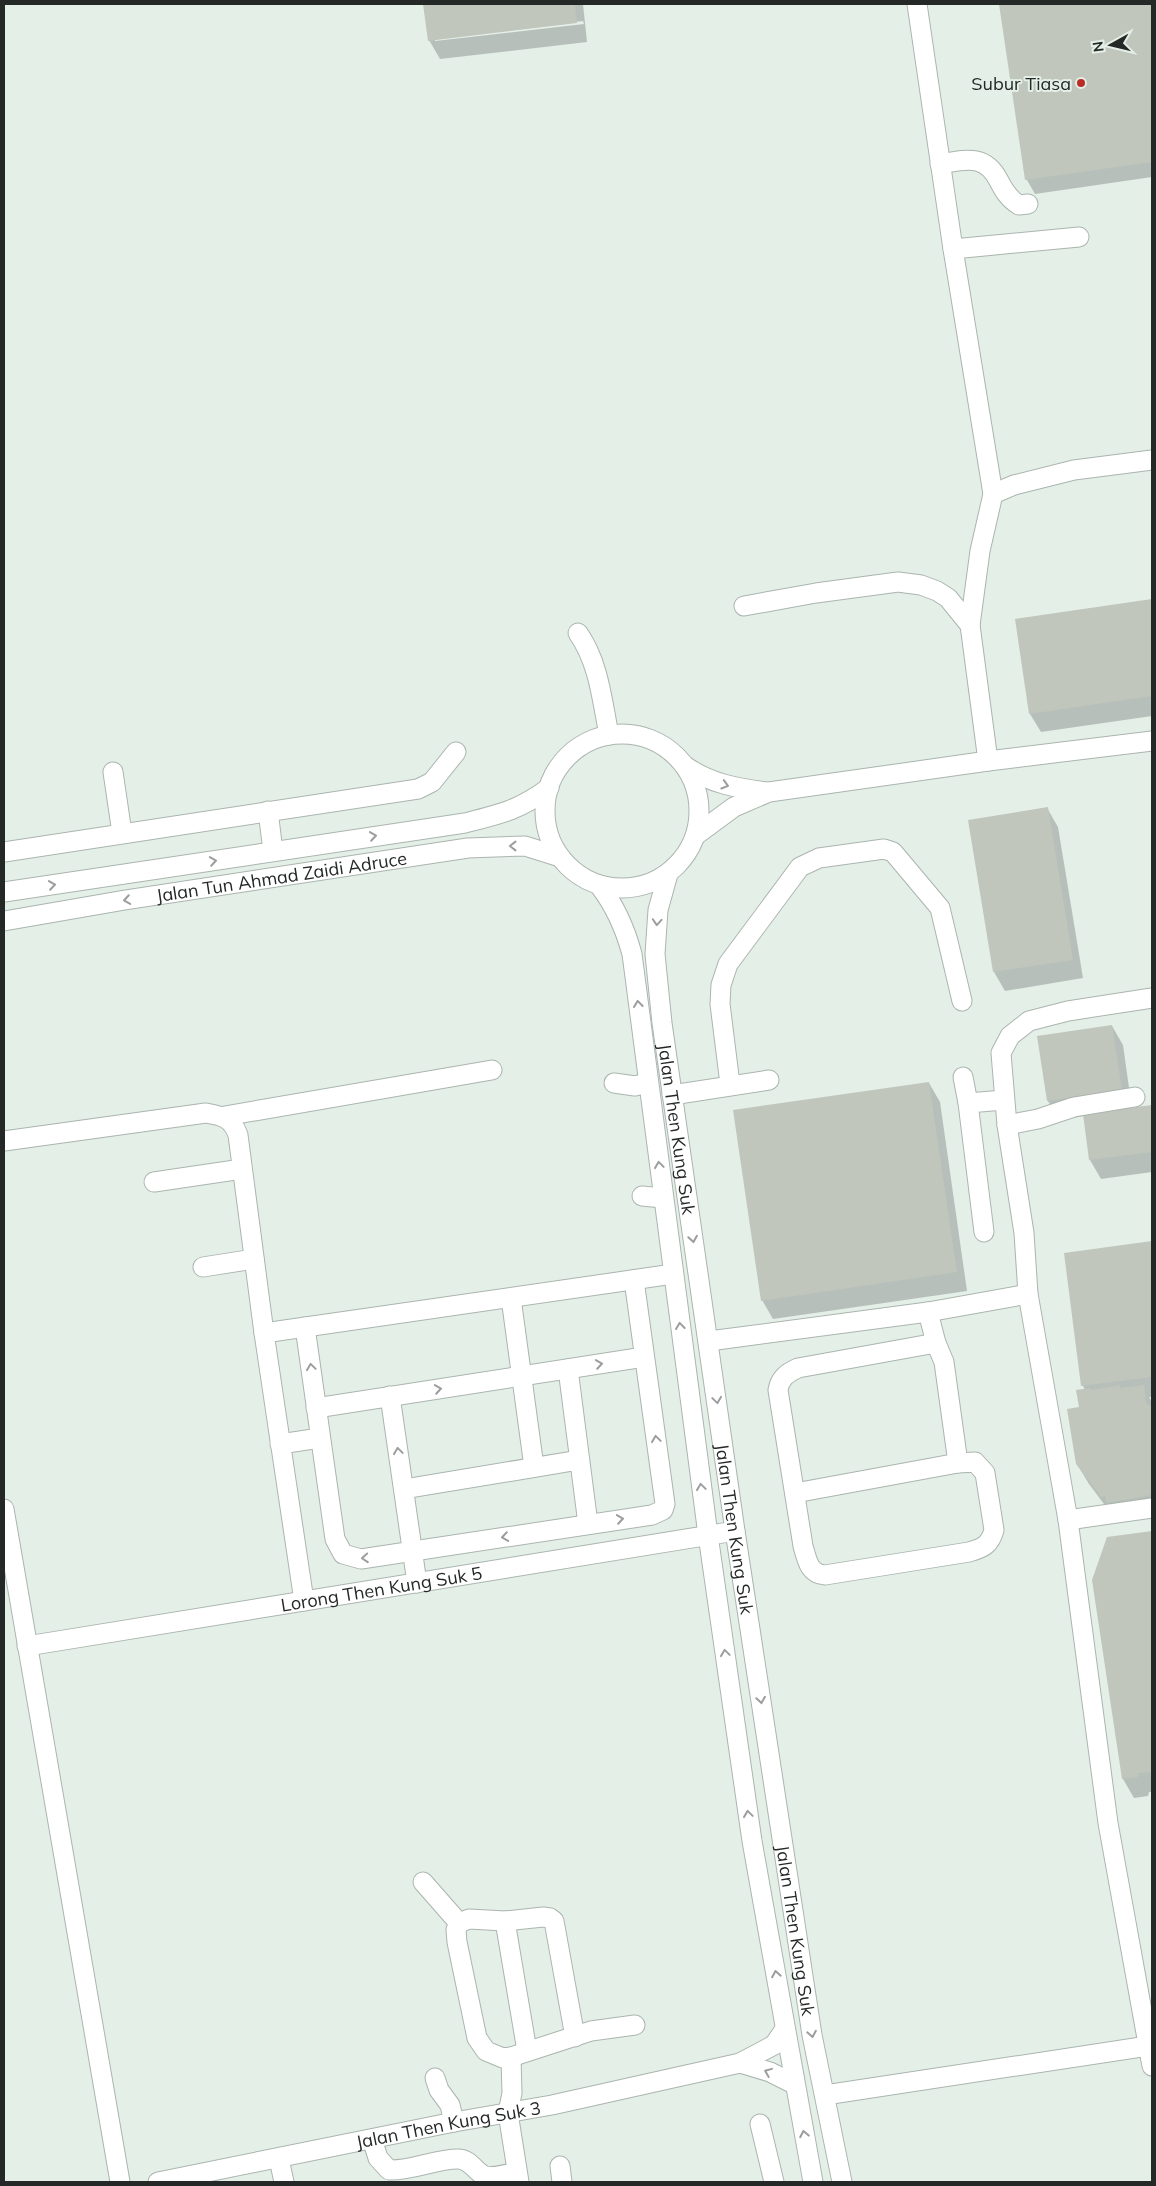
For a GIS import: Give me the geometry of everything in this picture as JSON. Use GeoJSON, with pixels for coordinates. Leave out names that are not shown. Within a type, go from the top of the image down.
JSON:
{"type":"FeatureCollection","features":[{"type":"Feature","properties":{"kind":"street"},"geometry":{"type":"LineString","coordinates":[[917,4],[946,206],[993,494],[980,551],[970,625],[988,761]]}},
{"type":"Feature","properties":{"kind":"street"},"geometry":{"type":"LineString","coordinates":[[940,164],[974,159],[982,162],[990,167],[1010,200],[1019,205],[1028,204]]}},
{"type":"Feature","properties":{"kind":"street"},"geometry":{"type":"LineString","coordinates":[[953,249],[1079,237]]}},
{"type":"Feature","properties":{"kind":"street"},"geometry":{"type":"LineString","coordinates":[[993,494],[1014,485],[1074,470],[1152,460]]}},
{"type":"Feature","properties":{"kind":"street"},"geometry":{"type":"LineString","coordinates":[[744,606],[816,593],[898,582],[921,585],[937,591],[948,598],[970,625]]}},
{"type":"Feature","properties":{"kind":"street"},"geometry":{"type":"LineString","coordinates":[[578,634],[588,648],[594,663],[609,735]]}},
{"type":"Feature","properties":{"kind":"street"},"geometry":{"type":"LineString","coordinates":[[684,765],[695,787],[699,811],[696,835],[685,857],[668,874],[652,883],[635,888],[616,889],[599,885],[577,875],[560,857],[549,836],[545,812],[548,788],[558,768],[571,753],[589,741],[609,735],[630,734],[651,740],[670,750],[684,765],[699,776],[734,788],[770,792],[988,761],[1152,741]]}},
{"type":"Feature","properties":{"kind":"street"},"geometry":{"type":"LineString","coordinates":[[4,852],[418,789],[432,782],[456,752]]}},
{"type":"Feature","properties":{"kind":"street"},"geometry":{"type":"LineString","coordinates":[[113,772],[122,833]]}},
{"type":"Feature","properties":{"kind":"street","name":"Jalan Tun Ahmad Zaidi Adruce"},"geometry":{"type":"LineString","coordinates":[[4,892],[482,819],[516,809],[548,788]]}},
{"type":"Feature","properties":{"kind":"street"},"geometry":{"type":"LineString","coordinates":[[696,835],[734,807],[770,792]]}},
{"type":"Feature","properties":{"kind":"street"},"geometry":{"type":"LineString","coordinates":[[268,811],[273,851]]}},
{"type":"Feature","properties":{"kind":"street","name":"Jalan Tun Ahmad Zaidi Adruce"},"geometry":{"type":"LineString","coordinates":[[4,921],[125,900],[468,848],[525,846],[560,857]]}},
{"type":"Feature","properties":{"kind":"street"},"geometry":{"type":"LineString","coordinates":[[730,1084],[720,1004],[721,985],[728,964],[800,867],[819,858],[884,848],[893,852],[940,908],[962,1001]]}},
{"type":"Feature","properties":{"kind":"street","name":"Jalan Then Kung Suk"},"geometry":{"type":"LineString","coordinates":[[668,874],[658,910],[655,954],[672,1095],[709,1340],[735,1531],[812,2035],[842,2182]]}},
{"type":"Feature","properties":{"kind":"street","name":"Jalan Then Kung Suk"},"geometry":{"type":"LineString","coordinates":[[599,885],[612,903],[625,929],[632,954],[708,1535],[752,1841],[813,2182]]}},
{"type":"Feature","properties":{"kind":"street"},"geometry":{"type":"LineString","coordinates":[[1152,998],[1068,1010],[1029,1021],[1010,1036],[1001,1053],[1007,1125],[1024,1233],[1028,1294],[1068,1520],[1108,1823],[1152,2066]]}},
{"type":"Feature","properties":{"kind":"street"},"geometry":{"type":"LineString","coordinates":[[4,1141],[199,1114],[225,1116],[492,1070]]}},
{"type":"Feature","properties":{"kind":"street"},"geometry":{"type":"LineString","coordinates":[[963,1077],[968,1102],[984,1232]]}},
{"type":"Feature","properties":{"kind":"street"},"geometry":{"type":"LineString","coordinates":[[672,1095],[730,1084],[769,1080]]}},
{"type":"Feature","properties":{"kind":"street"},"geometry":{"type":"LineString","coordinates":[[614,1083],[635,1086],[648,1083]]}},
{"type":"Feature","properties":{"kind":"street"},"geometry":{"type":"LineString","coordinates":[[1007,1125],[1038,1119],[1074,1107],[1135,1097]]}},
{"type":"Feature","properties":{"kind":"street"},"geometry":{"type":"LineString","coordinates":[[968,1102],[1004,1100]]}},
{"type":"Feature","properties":{"kind":"street"},"geometry":{"type":"LineString","coordinates":[[225,1116],[234,1124],[238,1135],[264,1333],[304,1601]]}},
{"type":"Feature","properties":{"kind":"street"},"geometry":{"type":"LineString","coordinates":[[154,1182],[242,1169]]}},
{"type":"Feature","properties":{"kind":"street"},"geometry":{"type":"LineString","coordinates":[[642,1196],[663,1198]]}},
{"type":"Feature","properties":{"kind":"street"},"geometry":{"type":"LineString","coordinates":[[203,1267],[254,1259]]}},
{"type":"Feature","properties":{"kind":"street"},"geometry":{"type":"LineString","coordinates":[[264,1333],[673,1274]]}},
{"type":"Feature","properties":{"kind":"street"},"geometry":{"type":"LineString","coordinates":[[305,1327],[335,1539],[343,1554],[361,1559],[652,1515],[663,1510],[665,1504],[634,1280]]}},
{"type":"Feature","properties":{"kind":"street"},"geometry":{"type":"LineString","coordinates":[[709,1340],[928,1312],[1028,1294]]}},
{"type":"Feature","properties":{"kind":"street"},"geometry":{"type":"LineString","coordinates":[[511,1298],[534,1467]]}},
{"type":"Feature","properties":{"kind":"street"},"geometry":{"type":"LineString","coordinates":[[928,1312],[936,1343],[944,1362],[958,1463]]}},
{"type":"Feature","properties":{"kind":"street"},"geometry":{"type":"LineString","coordinates":[[795,1492],[958,1463],[975,1462],[985,1473],[994,1530],[992,1539],[985,1547],[969,1552],[825,1575],[818,1574],[812,1570],[807,1562],[803,1546],[778,1390],[779,1383],[785,1375],[798,1368],[936,1343]]}},
{"type":"Feature","properties":{"kind":"street"},"geometry":{"type":"LineString","coordinates":[[316,1408],[644,1357]]}},
{"type":"Feature","properties":{"kind":"street"},"geometry":{"type":"LineString","coordinates":[[568,1369],[588,1524]]}},
{"type":"Feature","properties":{"kind":"street"},"geometry":{"type":"LineString","coordinates":[[390,1396],[417,1583]]}},
{"type":"Feature","properties":{"kind":"street"},"geometry":{"type":"LineString","coordinates":[[280,1444],[320,1438]]}},
{"type":"Feature","properties":{"kind":"street"},"geometry":{"type":"LineString","coordinates":[[404,1489],[579,1460]]}},
{"type":"Feature","properties":{"kind":"street"},"geometry":{"type":"LineString","coordinates":[[1068,1520],[1152,1508]]}},
{"type":"Feature","properties":{"kind":"street"},"geometry":{"type":"LineString","coordinates":[[4,1509],[120,2182]]}},
{"type":"Feature","properties":{"kind":"street","name":"Lorong Then Kung Suk 5"},"geometry":{"type":"LineString","coordinates":[[27,1646],[735,1531]]}},
{"type":"Feature","properties":{"kind":"street"},"geometry":{"type":"LineString","coordinates":[[536,1532],[539,1563]]}},
{"type":"Feature","properties":{"kind":"street"},"geometry":{"type":"LineString","coordinates":[[423,1882],[459,1923]]}},
{"type":"Feature","properties":{"kind":"street"},"geometry":{"type":"LineString","coordinates":[[575,2037],[554,1921],[543,1917],[505,1921],[469,1919],[459,1923],[456,1930],[457,1942],[477,2038],[486,2052],[503,2058],[519,2054],[602,2029],[635,2025]]}},
{"type":"Feature","properties":{"kind":"street"},"geometry":{"type":"LineString","coordinates":[[372,2139],[378,2158],[389,2170],[457,2159],[470,2163],[484,2175],[518,2177],[508,2114],[519,2054],[505,1921]]}},
{"type":"Feature","properties":{"kind":"street"},"geometry":{"type":"LineString","coordinates":[[740,2063],[774,2045],[785,2029]]}},
{"type":"Feature","properties":{"kind":"street"},"geometry":{"type":"LineString","coordinates":[[825,2095],[1148,2046]]}},
{"type":"Feature","properties":{"kind":"street"},"geometry":{"type":"LineString","coordinates":[[740,2063],[770,2072],[794,2084]]}},
{"type":"Feature","properties":{"kind":"street","name":"Jalan Then Kung Suk 3"},"geometry":{"type":"LineString","coordinates":[[158,2182],[454,2122],[508,2114],[740,2063]]}},
{"type":"Feature","properties":{"kind":"street"},"geometry":{"type":"LineString","coordinates":[[435,2078],[439,2090],[450,2105],[454,2122]]}},
{"type":"Feature","properties":{"kind":"street"},"geometry":{"type":"LineString","coordinates":[[760,2124],[774,2182]]}},
{"type":"Feature","properties":{"kind":"street"},"geometry":{"type":"LineString","coordinates":[[279,2159],[284,2182]]}},
{"type":"Feature","properties":{"kind":"building"},"geometry":{"type":"Polygon","coordinates":[[[423,4],[575,4],[577,23],[428,41],[423,4]]]}},
{"type":"Feature","properties":{"kind":"building","name":"Subur Tiasa"},"geometry":{"type":"Polygon","coordinates":[[[999,4],[1152,4],[1152,162],[1025,180],[999,4]]]}},
{"type":"Feature","properties":{"kind":"building"},"geometry":{"type":"Polygon","coordinates":[[[1152,599],[1152,696],[1029,714],[1015,619],[1152,599]]]}},
{"type":"Feature","properties":{"kind":"building"},"geometry":{"type":"Polygon","coordinates":[[[1048,807],[1073,960],[993,972],[968,820],[1048,807]]]}},
{"type":"Feature","properties":{"kind":"building"},"geometry":{"type":"Polygon","coordinates":[[[1112,1025],[1122,1090],[1047,1101],[1037,1036],[1112,1025]]]}},
{"type":"Feature","properties":{"kind":"building"},"geometry":{"type":"Polygon","coordinates":[[[929,1082],[957,1272],[761,1301],[733,1110],[929,1082]]]}},
{"type":"Feature","properties":{"kind":"building"},"geometry":{"type":"Polygon","coordinates":[[[1152,1105],[1152,1152],[1089,1160],[1083,1114],[1152,1105]]]}},
{"type":"Feature","properties":{"kind":"building"},"geometry":{"type":"Polygon","coordinates":[[[1152,1241],[1152,1377],[1081,1386],[1064,1253],[1152,1241]]]}},
{"type":"Feature","properties":{"kind":"building"},"geometry":{"type":"Polygon","coordinates":[[[1120,1385],[1120,1388],[1144,1385],[1146,1403],[1152,1407],[1152,1495],[1107,1503],[1105,1496],[1101,1497],[1076,1464],[1067,1409],[1079,1407],[1076,1390],[1090,1388],[1091,1390],[1120,1385]]]}},
{"type":"Feature","properties":{"kind":"building"},"geometry":{"type":"Polygon","coordinates":[[[1152,1531],[1152,1772],[1138,1773],[1138,1777],[1122,1779],[1092,1580],[1107,1537],[1152,1531]]]}},
{"type":"Feature","properties":{"kind":"place","name":"Subur Tiasa"},"geometry":{"type":"Point","coordinates":[1081,83]}}]}
